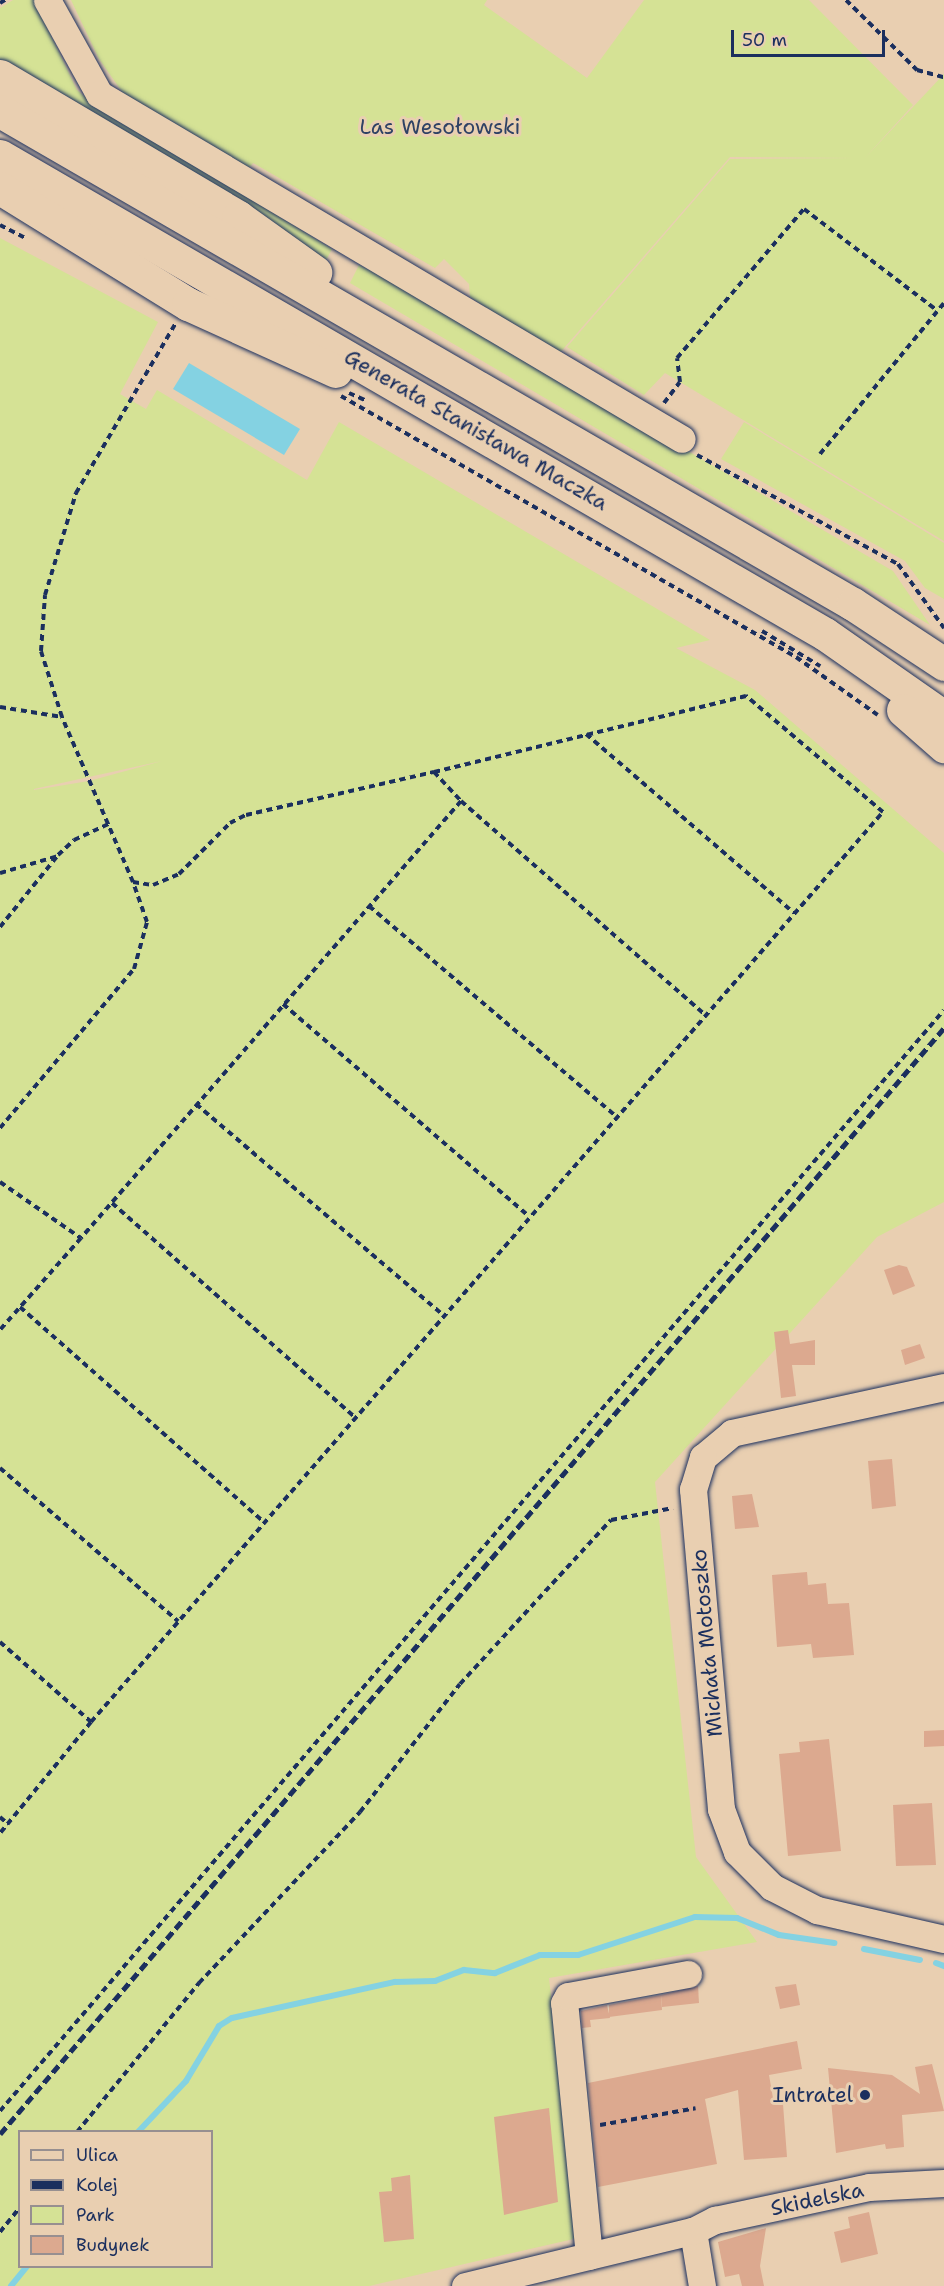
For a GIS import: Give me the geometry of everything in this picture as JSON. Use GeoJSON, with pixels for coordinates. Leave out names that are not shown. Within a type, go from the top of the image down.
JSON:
{"type":"FeatureCollection","features":[{"type":"Feature","properties":{"kind":"highway"},"geometry":{"type":"LineString","coordinates":[[0,76],[238,218],[475,387]]}},
{"type":"Feature","properties":{"kind":"highway","name":"Generała Stanisława Maczka"},"geometry":{"type":"LineString","coordinates":[[7,115],[766,553],[944,664]]}},
{"type":"Feature","properties":{"kind":"highway","name":"Generała Stanisława Maczka"},"geometry":{"type":"LineString","coordinates":[[0,156],[489,437],[825,634],[944,717]]}},
{"type":"Feature","properties":{"kind":"highway"},"geometry":{"type":"LineString","coordinates":[[0,188],[180,316],[489,437]]}},
{"type":"Feature","properties":{"kind":"highway"},"geometry":{"type":"LineString","coordinates":[[766,553],[880,603],[944,644]]}},
{"type":"Feature","properties":{"kind":"highway"},"geometry":{"type":"LineString","coordinates":[[732,580],[800,635],[868,680],[944,746]]}},
{"type":"Feature","properties":{"kind":"street"},"geometry":{"type":"LineString","coordinates":[[47,0],[99,94],[682,439]]}},
{"type":"Feature","properties":{"kind":"street","name":"Michała Motoszko"},"geometry":{"type":"LineString","coordinates":[[944,1387],[732,1432],[703,1456],[695,1505],[721,1809],[737,1852],[772,1887],[817,1910],[944,1939]]}},
{"type":"Feature","properties":{"kind":"street"},"geometry":{"type":"LineString","coordinates":[[589,2256],[562,2010],[568,1996],[688,1974]]}},
{"type":"Feature","properties":{"kind":"street","name":"Skidelska"},"geometry":{"type":"LineString","coordinates":[[465,2286],[693,2231],[715,2220],[869,2187],[944,2183]]}},
{"type":"Feature","properties":{"kind":"street"},"geometry":{"type":"LineString","coordinates":[[693,2231],[702,2286]]}},
{"type":"Feature","properties":{"kind":"path"},"geometry":{"type":"LineString","coordinates":[[0,3],[5,0]]}},
{"type":"Feature","properties":{"kind":"path"},"geometry":{"type":"LineString","coordinates":[[846,0],[917,70],[943,76]]}},
{"type":"Feature","properties":{"kind":"path"},"geometry":{"type":"LineString","coordinates":[[680,382],[677,358],[804,208],[938,311]]}},
{"type":"Feature","properties":{"kind":"path"},"geometry":{"type":"LineString","coordinates":[[0,218],[36,235]]}},
{"type":"Feature","properties":{"kind":"path"},"geometry":{"type":"LineString","coordinates":[[0,225],[30,240]]}},
{"type":"Feature","properties":{"kind":"path"},"geometry":{"type":"LineString","coordinates":[[820,454],[944,303]]}},
{"type":"Feature","properties":{"kind":"path"},"geometry":{"type":"LineString","coordinates":[[0,1128],[134,969],[147,922],[133,882],[62,717],[41,651],[45,595],[59,539],[109,430],[180,316]]}},
{"type":"Feature","properties":{"kind":"path"},"geometry":{"type":"LineString","coordinates":[[336,387],[847,683]]}},
{"type":"Feature","properties":{"kind":"path"},"geometry":{"type":"LineString","coordinates":[[333,392],[796,657],[885,720]]}},
{"type":"Feature","properties":{"kind":"path"},"geometry":{"type":"LineString","coordinates":[[682,439],[691,451],[898,564],[944,628]]}},
{"type":"Feature","properties":{"kind":"path"},"geometry":{"type":"LineString","coordinates":[[854,687],[886,712]]}},
{"type":"Feature","properties":{"kind":"path"},"geometry":{"type":"LineString","coordinates":[[0,1833],[263,1521],[356,1418],[442,1315],[707,1016],[883,812],[746,696],[246,815],[230,823],[179,874],[153,885],[133,882]]}},
{"type":"Feature","properties":{"kind":"path"},"geometry":{"type":"LineString","coordinates":[[0,707],[62,717]]}},
{"type":"Feature","properties":{"kind":"path"},"geometry":{"type":"LineString","coordinates":[[586,734],[794,913]]}},
{"type":"Feature","properties":{"kind":"path"},"geometry":{"type":"LineString","coordinates":[[434,772],[461,801],[707,1016]]}},
{"type":"Feature","properties":{"kind":"path"},"geometry":{"type":"LineString","coordinates":[[0,1330],[461,801]]}},
{"type":"Feature","properties":{"kind":"path"},"geometry":{"type":"LineString","coordinates":[[0,873],[58,855],[108,824]]}},
{"type":"Feature","properties":{"kind":"path"},"geometry":{"type":"LineString","coordinates":[[0,927],[58,855]]}},
{"type":"Feature","properties":{"kind":"path"},"geometry":{"type":"LineString","coordinates":[[369,906],[617,1118]]}},
{"type":"Feature","properties":{"kind":"path"},"geometry":{"type":"LineString","coordinates":[[283,1004],[529,1216]]}},
{"type":"Feature","properties":{"kind":"path"},"geometry":{"type":"LineString","coordinates":[[0,2111],[944,1010]]}},
{"type":"Feature","properties":{"kind":"path"},"geometry":{"type":"LineString","coordinates":[[196,1104],[442,1315]]}},
{"type":"Feature","properties":{"kind":"path"},"geometry":{"type":"LineString","coordinates":[[0,1182],[81,1238]]}},
{"type":"Feature","properties":{"kind":"path"},"geometry":{"type":"LineString","coordinates":[[112,1203],[356,1418]]}},
{"type":"Feature","properties":{"kind":"path"},"geometry":{"type":"LineString","coordinates":[[20,1307],[263,1521]]}},
{"type":"Feature","properties":{"kind":"path"},"geometry":{"type":"LineString","coordinates":[[0,1468],[178,1621]]}},
{"type":"Feature","properties":{"kind":"path"},"geometry":{"type":"LineString","coordinates":[[79,2130],[199,1983],[360,1812],[460,1684],[611,1520],[695,1505]]}},
{"type":"Feature","properties":{"kind":"path"},"geometry":{"type":"LineString","coordinates":[[0,1642],[92,1722]]}},
{"type":"Feature","properties":{"kind":"path"},"geometry":{"type":"LineString","coordinates":[[0,1817],[8,1824]]}},
{"type":"Feature","properties":{"kind":"path"},"geometry":{"type":"LineString","coordinates":[[574,2130],[696,2108]]}},
{"type":"Feature","properties":{"kind":"path"},"geometry":{"type":"LineString","coordinates":[[0,2232],[18,2210]]}},
{"type":"Feature","properties":{"kind":"green space"},"geometry":{"type":"Polygon","coordinates":[[[13,0],[34,0],[77,90],[90,101],[332,249],[323,266],[0,60],[0,8],[13,0]]]}},
{"type":"Feature","properties":{"kind":"green space","name":"Las Wesołowski"},"geometry":{"type":"Polygon","coordinates":[[[71,0],[487,0],[484,5],[587,78],[644,0],[809,0],[913,105],[864,159],[944,74],[944,541],[665,373],[644,395],[567,347],[730,159],[855,158],[730,157],[558,355],[470,297],[469,284],[444,259],[435,268],[253,163],[246,172],[130,103],[99,59],[71,0]]]}},
{"type":"Feature","properties":{"kind":"green space"},"geometry":{"type":"Polygon","coordinates":[[[0,238],[158,322],[120,394],[146,409],[157,390],[307,480],[339,422],[710,640],[676,648],[755,690],[944,853],[944,1202],[877,1237],[655,1482],[696,1857],[757,1942],[549,1978],[578,2238],[369,2286],[0,2286],[0,238]],[[162,761],[34,790],[89,781],[162,761]]]}},
{"type":"Feature","properties":{"kind":"green space"},"geometry":{"type":"Polygon","coordinates":[[[359,265],[406,286],[893,571],[930,625],[350,283],[359,265]]]}},
{"type":"Feature","properties":{"kind":"green space"},"geometry":{"type":"Polygon","coordinates":[[[744,422],[944,543],[944,599],[925,588],[905,561],[721,459],[744,422]]]}},
{"type":"Feature","properties":{"kind":"water"},"geometry":{"type":"Polygon","coordinates":[[[189,363],[300,429],[284,455],[173,389],[189,363]]]}},
{"type":"Feature","properties":{"kind":"building"},"geometry":{"type":"Polygon","coordinates":[[[899,1265],[907,1267],[915,1286],[893,1295],[884,1270],[899,1265]]]}},
{"type":"Feature","properties":{"kind":"building"},"geometry":{"type":"Polygon","coordinates":[[[788,1330],[790,1344],[815,1340],[815,1365],[792,1365],[796,1396],[781,1398],[774,1332],[788,1330]]]}},
{"type":"Feature","properties":{"kind":"building"},"geometry":{"type":"Polygon","coordinates":[[[920,1344],[925,1358],[905,1365],[901,1350],[920,1344]]]}},
{"type":"Feature","properties":{"kind":"building"},"geometry":{"type":"Polygon","coordinates":[[[892,1459],[896,1506],[872,1509],[868,1461],[892,1459]]]}},
{"type":"Feature","properties":{"kind":"building"},"geometry":{"type":"Polygon","coordinates":[[[752,1494],[759,1527],[735,1529],[732,1496],[752,1494]]]}},
{"type":"Feature","properties":{"kind":"building"},"geometry":{"type":"Polygon","coordinates":[[[807,1572],[808,1585],[826,1583],[828,1604],[849,1603],[854,1655],[813,1658],[811,1644],[777,1647],[772,1575],[807,1572]]]}},
{"type":"Feature","properties":{"kind":"building"},"geometry":{"type":"Polygon","coordinates":[[[944,1730],[944,1746],[924,1747],[924,1731],[944,1730]]]}},
{"type":"Feature","properties":{"kind":"building"},"geometry":{"type":"Polygon","coordinates":[[[829,1739],[841,1851],[788,1856],[779,1754],[800,1752],[799,1742],[829,1739]]]}},
{"type":"Feature","properties":{"kind":"building"},"geometry":{"type":"Polygon","coordinates":[[[932,1803],[936,1865],[896,1866],[893,1805],[932,1803]]]}},
{"type":"Feature","properties":{"kind":"building"},"geometry":{"type":"Polygon","coordinates":[[[796,1984],[800,2005],[780,2009],[775,1987],[796,1984]]]}},
{"type":"Feature","properties":{"kind":"building"},"geometry":{"type":"Polygon","coordinates":[[[698,1986],[699,2003],[662,2007],[661,1995],[698,1986]]]}},
{"type":"Feature","properties":{"kind":"building"},"geometry":{"type":"Polygon","coordinates":[[[661,1995],[662,2010],[609,2017],[609,2005],[661,1995]]]}},
{"type":"Feature","properties":{"kind":"building"},"geometry":{"type":"Polygon","coordinates":[[[607,2005],[610,2018],[590,2020],[591,2027],[582,2028],[581,2011],[607,2005]]]}},
{"type":"Feature","properties":{"kind":"building"},"geometry":{"type":"Polygon","coordinates":[[[797,2041],[802,2069],[769,2075],[774,2104],[783,2104],[787,2157],[744,2160],[738,2090],[705,2099],[717,2164],[598,2187],[588,2083],[797,2041]]]}},
{"type":"Feature","properties":{"kind":"building","name":"Intratel"},"geometry":{"type":"Polygon","coordinates":[[[932,2064],[944,2111],[902,2115],[904,2147],[886,2149],[885,2144],[836,2153],[828,2068],[892,2075],[920,2094],[915,2067],[932,2064]]]}},
{"type":"Feature","properties":{"kind":"building"},"geometry":{"type":"Polygon","coordinates":[[[549,2108],[558,2202],[504,2215],[494,2117],[549,2108]]]}},
{"type":"Feature","properties":{"kind":"building"},"geometry":{"type":"Polygon","coordinates":[[[410,2175],[414,2239],[384,2242],[379,2192],[392,2191],[391,2178],[410,2175]]]}},
{"type":"Feature","properties":{"kind":"building"},"geometry":{"type":"Polygon","coordinates":[[[869,2212],[878,2254],[841,2263],[834,2232],[850,2228],[848,2217],[869,2212]]]}},
{"type":"Feature","properties":{"kind":"building"},"geometry":{"type":"Polygon","coordinates":[[[766,2228],[760,2266],[764,2286],[742,2286],[739,2274],[725,2277],[718,2242],[766,2228]]]}},
{"type":"Feature","properties":{"kind":"waterway"},"geometry":{"type":"LineString","coordinates":[[140,2130],[186,2081],[219,2026],[232,2018],[395,1982],[435,1981],[464,1970],[495,1973],[540,1955],[578,1955],[695,1917],[737,1918],[779,1935],[834,1943]]}},
{"type":"Feature","properties":{"kind":"waterway"},"geometry":{"type":"LineString","coordinates":[[864,1949],[920,1960]]}},
{"type":"Feature","properties":{"kind":"waterway"},"geometry":{"type":"LineString","coordinates":[[936,1963],[944,1966]]}},
{"type":"Feature","properties":{"kind":"waterway"},"geometry":{"type":"LineString","coordinates":[[11,2286],[25,2268]]}},
{"type":"Feature","properties":{"kind":"railway"},"geometry":{"type":"LineString","coordinates":[[0,2134],[944,1028]]}},
{"type":"Feature","properties":{"kind":"place","name":"Intratel"},"geometry":{"type":"Point","coordinates":[865,2095]}}]}
